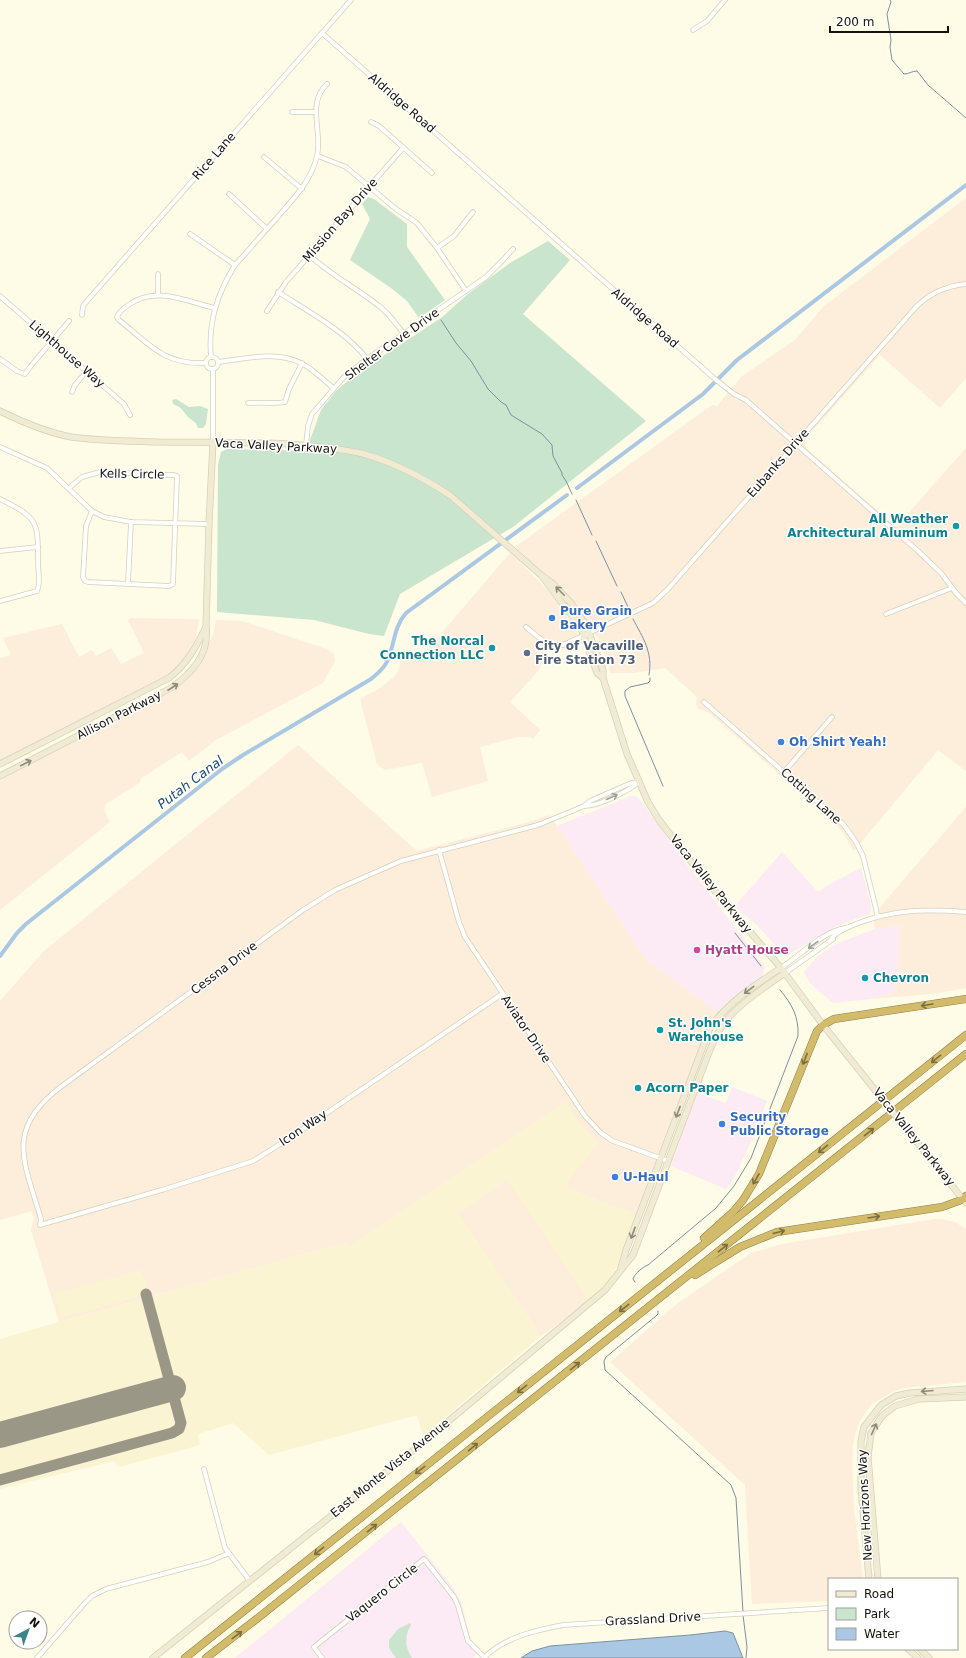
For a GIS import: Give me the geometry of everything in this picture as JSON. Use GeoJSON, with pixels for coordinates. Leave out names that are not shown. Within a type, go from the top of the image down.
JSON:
{"type":"FeatureCollection","features":[{"type":"Feature","properties":{"kind":"highway"},"geometry":{"type":"LineString","coordinates":[[654,1284],[723,1221],[743,1200],[752,1187],[766,1160],[817,1031],[823,1025],[834,1019],[966,999]]}},
{"type":"Feature","properties":{"kind":"highway"},"geometry":{"type":"LineString","coordinates":[[185,1658],[966,1035]]}},
{"type":"Feature","properties":{"kind":"highway"},"geometry":{"type":"LineString","coordinates":[[206,1658],[966,1054]]}},
{"type":"Feature","properties":{"kind":"highway"},"geometry":{"type":"LineString","coordinates":[[671,1289],[740,1247],[777,1232],[942,1207],[966,1200]]}},
{"type":"Feature","properties":{"kind":"street","name":"Rice Lane"},"geometry":{"type":"LineString","coordinates":[[82,315],[83,306],[87,301],[351,0]]}},
{"type":"Feature","properties":{"kind":"street"},"geometry":{"type":"LineString","coordinates":[[693,30],[700,27],[707,21],[725,0]]}},
{"type":"Feature","properties":{"kind":"street","name":"Aldridge Road"},"geometry":{"type":"LineString","coordinates":[[322,33],[719,383],[746,400],[932,564],[966,603]]}},
{"type":"Feature","properties":{"kind":"street"},"geometry":{"type":"LineString","coordinates":[[211,357],[210,332],[214,308],[220,292],[235,265],[302,189],[318,156],[316,112],[318,97],[321,90],[327,84]]}},
{"type":"Feature","properties":{"kind":"street"},"geometry":{"type":"LineString","coordinates":[[292,112],[316,112]]}},
{"type":"Feature","properties":{"kind":"street"},"geometry":{"type":"LineString","coordinates":[[371,122],[379,126],[432,173]]}},
{"type":"Feature","properties":{"kind":"street","name":"Mission Bay Drive"},"geometry":{"type":"LineString","coordinates":[[267,311],[278,292],[403,148]]}},
{"type":"Feature","properties":{"kind":"street"},"geometry":{"type":"LineString","coordinates":[[318,156],[346,167],[396,209],[417,223],[438,248],[466,291]]}},
{"type":"Feature","properties":{"kind":"street"},"geometry":{"type":"LineString","coordinates":[[264,157],[302,189]]}},
{"type":"Feature","properties":{"kind":"street"},"geometry":{"type":"LineString","coordinates":[[229,194],[267,229]]}},
{"type":"Feature","properties":{"kind":"street"},"geometry":{"type":"LineString","coordinates":[[438,248],[454,236],[473,212]]}},
{"type":"Feature","properties":{"kind":"street"},"geometry":{"type":"LineString","coordinates":[[190,234],[235,265]]}},
{"type":"Feature","properties":{"kind":"street","name":"Shelter Cove Drive"},"geometry":{"type":"LineString","coordinates":[[306,445],[308,426],[312,414],[333,388],[367,359],[493,271],[513,249]]}},
{"type":"Feature","properties":{"kind":"street"},"geometry":{"type":"LineString","coordinates":[[309,256],[327,271],[380,306],[392,318],[404,334]]}},
{"type":"Feature","properties":{"kind":"street"},"geometry":{"type":"LineString","coordinates":[[158,274],[158,294]]}},
{"type":"Feature","properties":{"kind":"street","name":"Eubanks Drive"},"geometry":{"type":"LineString","coordinates":[[526,626],[543,641],[556,646],[570,643],[653,603],[667,590],[916,307],[928,297],[944,288],[966,284]]}},
{"type":"Feature","properties":{"kind":"street"},"geometry":{"type":"LineString","coordinates":[[278,292],[349,339],[367,359]]}},
{"type":"Feature","properties":{"kind":"street"},"geometry":{"type":"LineString","coordinates":[[213,369],[208,367],[206,364],[190,363],[159,353],[147,345],[117,317],[118,313],[127,306],[145,297],[158,294],[214,308]]}},
{"type":"Feature","properties":{"kind":"street","name":"Lighthouse Way"},"geometry":{"type":"LineString","coordinates":[[0,296],[124,404],[130,415]]}},
{"type":"Feature","properties":{"kind":"street"},"geometry":{"type":"LineString","coordinates":[[0,360],[17,371],[25,374],[69,321]]}},
{"type":"Feature","properties":{"kind":"street"},"geometry":{"type":"LineString","coordinates":[[218,362],[272,355],[290,358],[302,363],[314,371],[333,388]]}},
{"type":"Feature","properties":{"kind":"street"},"geometry":{"type":"LineString","coordinates":[[206,364],[207,359],[211,357]]}},
{"type":"Feature","properties":{"kind":"street"},"geometry":{"type":"LineString","coordinates":[[211,357],[216,359],[218,362]]}},
{"type":"Feature","properties":{"kind":"street"},"geometry":{"type":"LineString","coordinates":[[213,442],[213,369],[217,366],[218,362]]}},
{"type":"Feature","properties":{"kind":"street"},"geometry":{"type":"LineString","coordinates":[[248,402],[272,402],[281,404],[285,402],[289,389],[302,363]]}},
{"type":"Feature","properties":{"kind":"street"},"geometry":{"type":"LineString","coordinates":[[72,392],[75,384],[86,372]]}},
{"type":"Feature","properties":{"kind":"street","name":"Vaca Valley Parkway"},"geometry":{"type":"LineString","coordinates":[[0,411],[16,419],[49,431],[70,436],[111,441],[252,442],[336,448],[364,454],[404,469],[450,496],[541,575],[587,635],[597,673],[603,678],[611,706],[639,782],[648,802],[659,820],[703,877],[781,968],[823,1025],[899,1120],[966,1200]]}},
{"type":"Feature","properties":{"kind":"street","name":"Allison Parkway"},"geometry":{"type":"LineString","coordinates":[[0,776],[157,696],[182,680],[191,672],[200,660],[208,636],[206,626],[213,442]]}},
{"type":"Feature","properties":{"kind":"street"},"geometry":{"type":"LineString","coordinates":[[0,447],[47,468],[92,511],[114,520],[131,522],[209,524]]}},
{"type":"Feature","properties":{"kind":"street","name":"Kells Circle"},"geometry":{"type":"LineString","coordinates":[[69,488],[82,477],[100,472],[177,476],[176,523]]}},
{"type":"Feature","properties":{"kind":"street"},"geometry":{"type":"LineString","coordinates":[[0,499],[22,510],[30,517],[38,532],[37,591],[0,601]]}},
{"type":"Feature","properties":{"kind":"street"},"geometry":{"type":"LineString","coordinates":[[92,511],[86,526],[83,577],[85,581],[88,582],[169,586],[173,584],[176,523]]}},
{"type":"Feature","properties":{"kind":"street"},"geometry":{"type":"LineString","coordinates":[[128,583],[131,522]]}},
{"type":"Feature","properties":{"kind":"street"},"geometry":{"type":"LineString","coordinates":[[0,551],[38,547]]}},
{"type":"Feature","properties":{"kind":"street"},"geometry":{"type":"LineString","coordinates":[[886,614],[952,588]]}},
{"type":"Feature","properties":{"kind":"street","name":"Allison Parkway"},"geometry":{"type":"LineString","coordinates":[[0,764],[169,678],[183,666],[194,652],[206,626]]}},
{"type":"Feature","properties":{"kind":"street","name":"Cotting Lane"},"geometry":{"type":"LineString","coordinates":[[704,702],[843,824],[856,842],[863,856],[877,916]]}},
{"type":"Feature","properties":{"kind":"street"},"geometry":{"type":"LineString","coordinates":[[784,772],[832,717]]}},
{"type":"Feature","properties":{"kind":"street","name":"Cessna Drive"},"geometry":{"type":"LineString","coordinates":[[82,1214],[40,1225],[41,1219],[25,1167],[23,1152],[24,1138],[28,1123],[34,1112],[44,1100],[314,902],[335,890],[400,861],[528,828],[584,806],[592,806],[628,790],[639,782]]}},
{"type":"Feature","properties":{"kind":"street","name":"Aviator Drive"},"geometry":{"type":"LineString","coordinates":[[439,850],[459,922],[465,937],[502,994],[592,1124],[613,1141],[668,1161]]}},
{"type":"Feature","properties":{"kind":"street"},"geometry":{"type":"LineString","coordinates":[[785,973],[847,928],[877,916],[923,910],[966,912]]}},
{"type":"Feature","properties":{"kind":"street"},"geometry":{"type":"LineString","coordinates":[[781,968],[837,929],[847,928]]}},
{"type":"Feature","properties":{"kind":"street","name":"East Monte Vista Avenue"},"geometry":{"type":"LineString","coordinates":[[620,1271],[626,1250],[710,1028],[722,1012],[750,989],[781,968]]}},
{"type":"Feature","properties":{"kind":"street","name":"East Monte Vista Avenue"},"geometry":{"type":"LineString","coordinates":[[153,1658],[448,1422],[605,1290],[633,1255],[715,1038],[725,1021],[736,1010],[785,973]]}},
{"type":"Feature","properties":{"kind":"street","name":"Icon Way"},"geometry":{"type":"LineString","coordinates":[[82,1214],[206,1177],[252,1161],[290,1138],[502,994]]}},
{"type":"Feature","properties":{"kind":"street"},"geometry":{"type":"LineString","coordinates":[[706,1060],[710,1041],[724,1019],[722,1012]]}},
{"type":"Feature","properties":{"kind":"street","name":"New Horizons Way"},"geometry":{"type":"LineString","coordinates":[[869,1578],[862,1488],[861,1441],[864,1427],[881,1405],[896,1396],[916,1392],[966,1389]]}},
{"type":"Feature","properties":{"kind":"street","name":"New Horizons Way"},"geometry":{"type":"LineString","coordinates":[[878,1578],[868,1457],[871,1433],[882,1416],[887,1411],[900,1404],[918,1400],[966,1397]]}},
{"type":"Feature","properties":{"kind":"street"},"geometry":{"type":"LineString","coordinates":[[204,1469],[219,1528],[226,1548],[250,1581]]}},
{"type":"Feature","properties":{"kind":"street"},"geometry":{"type":"LineString","coordinates":[[37,1658],[92,1596],[106,1589],[208,1562],[229,1553]]}},
{"type":"Feature","properties":{"kind":"street","name":"Vaquero Circle"},"geometry":{"type":"LineString","coordinates":[[322,1658],[314,1647],[424,1559],[454,1597],[468,1641],[485,1658]]}},
{"type":"Feature","properties":{"kind":"street","name":"Grassland Drive"},"geometry":{"type":"LineString","coordinates":[[485,1658],[501,1644],[541,1629],[564,1624],[828,1608]]}},
{"type":"Feature","properties":{"kind":"street"},"geometry":{"type":"LineString","coordinates":[[909,1650],[918,1658]]}},
{"type":"Feature","properties":{"kind":"street"},"geometry":{"type":"LineString","coordinates":[[921,1650],[929,1658]]}},
{"type":"Feature","properties":{"kind":"shaded area"},"geometry":{"type":"Polygon","coordinates":[[[966,198],[966,378],[940,408],[880,355],[806,438],[805,443],[806,448],[896,527],[966,448],[966,771],[938,750],[854,851],[841,830],[819,809],[708,712],[698,709],[696,704],[697,697],[665,668],[633,673],[610,673],[609,666],[598,639],[579,607],[567,594],[515,547],[712,405],[717,406],[741,377],[795,340],[824,306],[966,198]]]}},
{"type":"Feature","properties":{"kind":"shaded area"},"geometry":{"type":"Polygon","coordinates":[[[510,553],[550,592],[575,628],[580,644],[565,649],[547,649],[539,670],[510,702],[540,730],[533,739],[529,737],[518,737],[480,747],[488,781],[432,797],[422,763],[385,770],[377,764],[360,699],[380,688],[394,677],[399,669],[403,651],[422,656],[510,553]]]}},
{"type":"Feature","properties":{"kind":"shaded area"},"geometry":{"type":"Polygon","coordinates":[[[130,618],[199,619],[195,642],[189,654],[172,674],[0,762],[0,658],[11,655],[3,638],[62,624],[79,657],[92,650],[96,656],[111,648],[121,664],[144,653],[128,620],[130,618]]]}},
{"type":"Feature","properties":{"kind":"shaded area"},"geometry":{"type":"Polygon","coordinates":[[[216,620],[242,621],[327,649],[334,654],[335,661],[323,683],[216,740],[189,761],[182,752],[140,779],[141,782],[106,804],[104,810],[110,822],[0,910],[0,778],[171,692],[183,683],[197,669],[204,658],[214,631],[216,620]]]}},
{"type":"Feature","properties":{"kind":"shaded area"},"geometry":{"type":"Polygon","coordinates":[[[298,745],[417,851],[522,824],[550,815],[646,960],[719,1013],[637,1215],[566,1188],[567,1183],[597,1141],[578,1122],[566,1102],[349,1246],[347,1242],[59,1322],[31,1230],[34,1217],[32,1211],[0,1220],[0,1001],[44,951],[298,745]]]}},
{"type":"Feature","properties":{"kind":"shaded area"},"geometry":{"type":"Polygon","coordinates":[[[631,796],[637,797],[642,802],[679,854],[765,967],[762,976],[725,1004],[719,1013],[646,960],[557,826],[631,796]]]}},
{"type":"Feature","properties":{"kind":"shaded area"},"geometry":{"type":"Polygon","coordinates":[[[966,807],[966,988],[932,994],[870,999],[890,994],[896,988],[898,979],[900,925],[875,929],[874,922],[881,906],[966,807]]]}},
{"type":"Feature","properties":{"kind":"shaded area"},"geometry":{"type":"Polygon","coordinates":[[[782,852],[818,892],[861,868],[870,901],[871,910],[869,914],[837,926],[789,954],[783,954],[758,926],[735,906],[782,852]]]}},
{"type":"Feature","properties":{"kind":"shaded area"},"geometry":{"type":"Polygon","coordinates":[[[900,925],[898,979],[895,991],[890,994],[870,999],[833,1003],[810,983],[804,972],[817,957],[838,943],[875,929],[900,925]]]}},
{"type":"Feature","properties":{"kind":"shaded area","name":"Security Public Storage"},"geometry":{"type":"Polygon","coordinates":[[[732,1087],[767,1101],[749,1146],[734,1178],[726,1189],[671,1166],[697,1093],[726,1103],[732,1087]]]}},
{"type":"Feature","properties":{"kind":"shaded area"},"geometry":{"type":"Polygon","coordinates":[[[566,1102],[578,1122],[597,1141],[597,1145],[567,1183],[566,1188],[637,1215],[617,1267],[607,1283],[589,1301],[507,1180],[458,1213],[541,1336],[423,1436],[417,1415],[269,1455],[233,1423],[198,1434],[200,1445],[119,1467],[114,1461],[0,1489],[0,1339],[347,1242],[349,1246],[566,1102]]]}},
{"type":"Feature","properties":{"kind":"shaded area"},"geometry":{"type":"Polygon","coordinates":[[[507,1179],[589,1301],[541,1336],[458,1213],[507,1179]]]}},
{"type":"Feature","properties":{"kind":"shaded area"},"geometry":{"type":"Polygon","coordinates":[[[935,1219],[955,1222],[966,1229],[966,1382],[904,1388],[892,1392],[871,1405],[861,1419],[853,1444],[852,1464],[854,1509],[863,1578],[828,1578],[828,1601],[752,1604],[745,1485],[610,1362],[678,1303],[751,1253],[782,1244],[935,1219]]]}},
{"type":"Feature","properties":{"kind":"shaded area"},"geometry":{"type":"Polygon","coordinates":[[[141,1270],[151,1294],[61,1318],[54,1294],[141,1270]]]}},
{"type":"Feature","properties":{"kind":"shaded area"},"geometry":{"type":"Polygon","coordinates":[[[401,1522],[454,1589],[462,1605],[473,1643],[481,1648],[473,1658],[235,1658],[401,1522]]]}},
{"type":"Feature","properties":{"kind":"green space"},"geometry":{"type":"Polygon","coordinates":[[[368,197],[374,199],[407,224],[407,247],[445,300],[419,318],[407,301],[391,288],[350,260],[370,219],[362,204],[368,197]]]}},
{"type":"Feature","properties":{"kind":"green space"},"geometry":{"type":"Polygon","coordinates":[[[548,241],[570,260],[523,314],[646,421],[513,527],[400,594],[384,636],[369,634],[314,620],[217,612],[218,465],[221,452],[227,449],[306,451],[321,410],[336,391],[357,373],[441,318],[468,294],[510,263],[548,241]]]}},
{"type":"Feature","properties":{"kind":"green space"},"geometry":{"type":"Polygon","coordinates":[[[176,399],[189,407],[200,406],[208,409],[206,424],[203,428],[198,428],[196,423],[189,418],[182,409],[173,404],[172,400],[176,399]]]}},
{"type":"Feature","properties":{"kind":"green space"},"geometry":{"type":"Polygon","coordinates":[[[410,1623],[411,1625],[407,1633],[406,1642],[412,1658],[396,1658],[389,1648],[389,1640],[398,1629],[410,1623]]]}},
{"type":"Feature","properties":{"kind":"water"},"geometry":{"type":"Polygon","coordinates":[[[725,1631],[733,1633],[743,1658],[521,1658],[532,1651],[550,1646],[725,1631]]]}},
{"type":"Feature","properties":{"kind":"waterway"},"geometry":{"type":"LineString","coordinates":[[890,0],[891,2],[887,14],[892,60],[904,74],[917,71],[928,85],[966,118]]}},
{"type":"Feature","properties":{"kind":"waterway"},"geometry":{"type":"LineString","coordinates":[[577,488],[703,394],[737,360],[966,185]]}},
{"type":"Feature","properties":{"kind":"waterway"},"geometry":{"type":"LineString","coordinates":[[441,320],[456,343],[471,361],[488,389],[506,405],[511,415],[542,434],[552,445],[553,456],[572,494]]}},
{"type":"Feature","properties":{"kind":"waterway","name":"Putah Canal"},"geometry":{"type":"LineString","coordinates":[[0,956],[17,933],[26,924],[222,769],[371,679],[385,665],[391,652],[398,626],[406,613],[567,495]]}},
{"type":"Feature","properties":{"kind":"waterway"},"geometry":{"type":"LineString","coordinates":[[576,500],[592,535]]}},
{"type":"Feature","properties":{"kind":"waterway"},"geometry":{"type":"LineString","coordinates":[[596,541],[617,586]]}},
{"type":"Feature","properties":{"kind":"waterway"},"geometry":{"type":"LineString","coordinates":[[621,592],[628,607]]}},
{"type":"Feature","properties":{"kind":"waterway"},"geometry":{"type":"LineString","coordinates":[[633,619],[644,639],[648,652],[650,659],[649,675]]}},
{"type":"Feature","properties":{"kind":"waterway"},"geometry":{"type":"LineString","coordinates":[[650,678],[648,683],[630,687],[625,691],[625,696],[663,786]]}},
{"type":"Feature","properties":{"kind":"waterway"},"geometry":{"type":"LineString","coordinates":[[735,933],[761,966]]}},
{"type":"Feature","properties":{"kind":"waterway"},"geometry":{"type":"LineString","coordinates":[[635,1282],[633,1279],[639,1270],[648,1265],[716,1208],[734,1186],[751,1158],[798,1036],[794,1011],[780,990]]}},
{"type":"Feature","properties":{"kind":"waterway"},"geometry":{"type":"LineString","coordinates":[[658,1311],[656,1316],[606,1357],[604,1361],[605,1370],[731,1485],[736,1498],[743,1612]]}},
{"type":"Feature","properties":{"kind":"waterway"},"geometry":{"type":"LineString","coordinates":[[743,1615],[747,1647],[746,1658]]}},
{"type":"Feature","properties":{"kind":"taxiway"},"geometry":{"type":"LineString","coordinates":[[0,1480],[172,1433],[179,1429],[181,1423],[146,1294]]}},
{"type":"Feature","properties":{"kind":"runway"},"geometry":{"type":"LineString","coordinates":[[0,1435],[173,1388]]}},
{"type":"Feature","properties":{"kind":"place","name":"All Weather Architectural Aluminum"},"geometry":{"type":"Point","coordinates":[956,526]}},
{"type":"Feature","properties":{"kind":"place","name":"Pure Grain Bakery"},"geometry":{"type":"Point","coordinates":[552,618]}},
{"type":"Feature","properties":{"kind":"place","name":"The Norcal Connection LLC"},"geometry":{"type":"Point","coordinates":[492,648]}},
{"type":"Feature","properties":{"kind":"place","name":"City of Vacaville Fire Station 73"},"geometry":{"type":"Point","coordinates":[527,653]}},
{"type":"Feature","properties":{"kind":"place","name":"Oh Shirt Yeah!"},"geometry":{"type":"Point","coordinates":[781,742]}},
{"type":"Feature","properties":{"kind":"place","name":"Hyatt House"},"geometry":{"type":"Point","coordinates":[697,950]}},
{"type":"Feature","properties":{"kind":"place","name":"Chevron"},"geometry":{"type":"Point","coordinates":[865,978]}},
{"type":"Feature","properties":{"kind":"place","name":"St. John's Warehouse"},"geometry":{"type":"Point","coordinates":[660,1030]}},
{"type":"Feature","properties":{"kind":"place","name":"Acorn Paper"},"geometry":{"type":"Point","coordinates":[638,1088]}},
{"type":"Feature","properties":{"kind":"place","name":"Security Public Storage"},"geometry":{"type":"Point","coordinates":[722,1124]}},
{"type":"Feature","properties":{"kind":"place","name":"U-Haul"},"geometry":{"type":"Point","coordinates":[615,1177]}}]}
